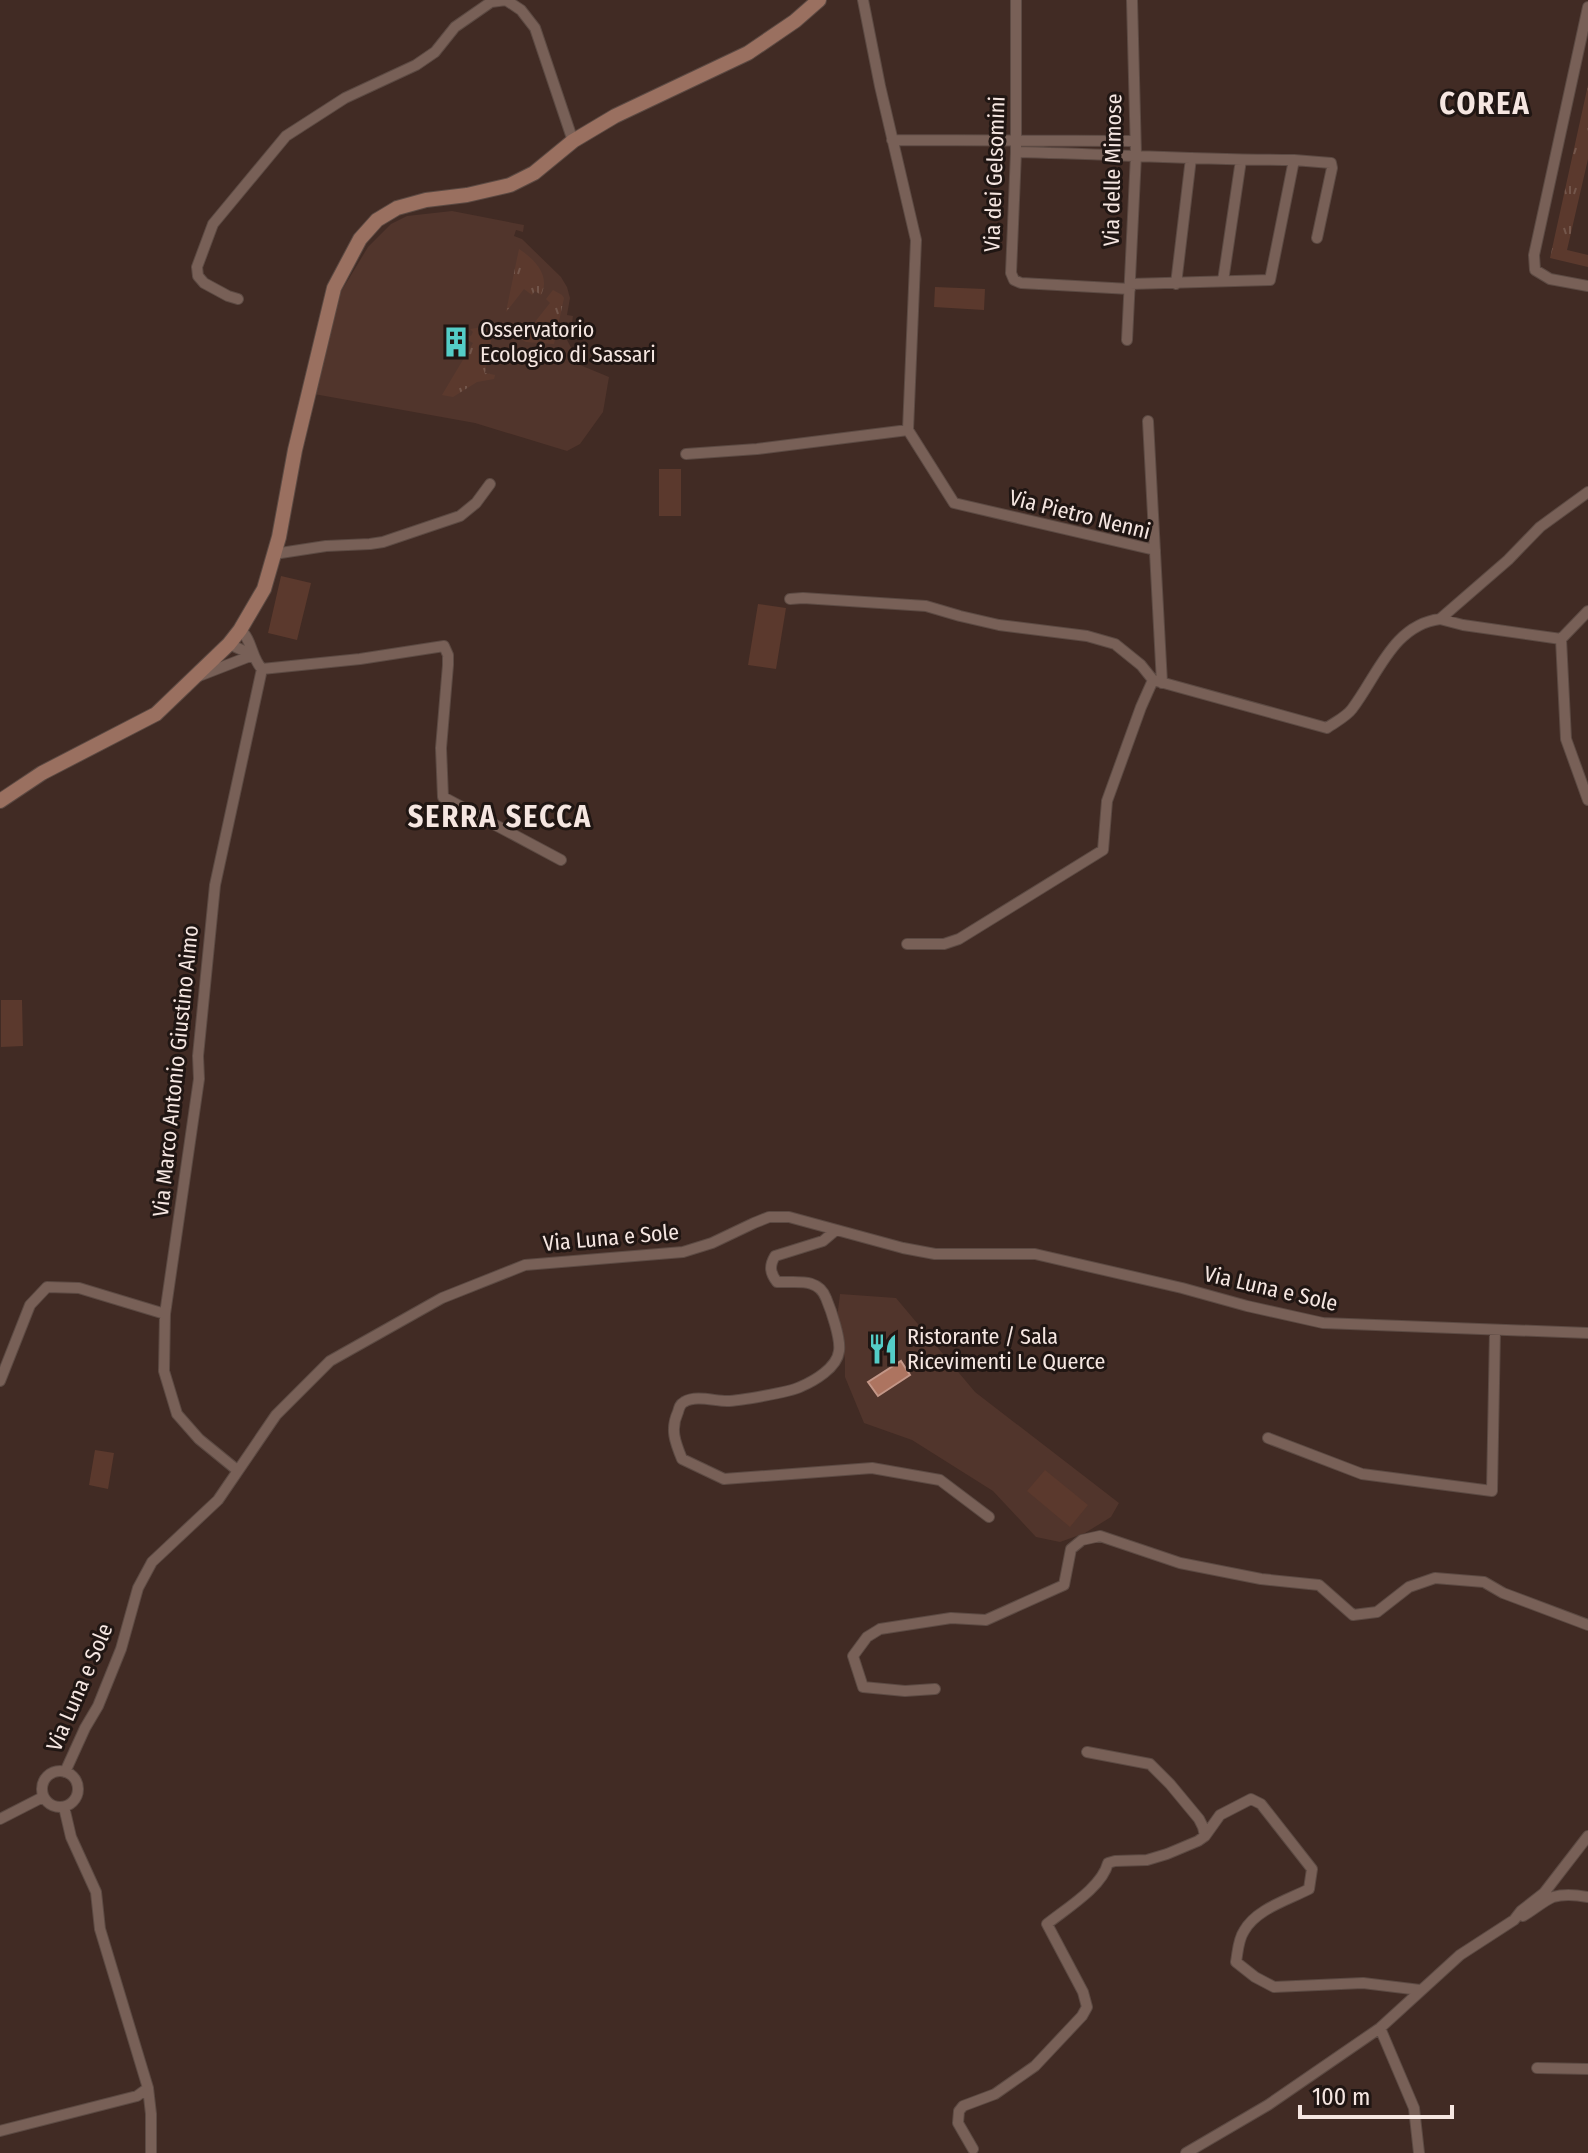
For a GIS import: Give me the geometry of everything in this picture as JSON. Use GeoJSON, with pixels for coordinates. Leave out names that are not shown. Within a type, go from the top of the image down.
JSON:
{"type":"FeatureCollection","features":[{"type":"Feature","properties":{"kind":"main road"},"geometry":{"type":"LineString","coordinates":[[0,801],[42,773],[156,714],[240,630],[264,589],[274,554],[334,288],[360,239],[377,220],[397,208],[426,200],[510,185],[534,173],[573,141],[615,116],[748,53],[795,21],[819,0]]}},
{"type":"Feature","properties":{"kind":"street"},"geometry":{"type":"LineString","coordinates":[[238,299],[204,283],[198,276],[197,267],[213,224],[286,136],[345,98],[416,65],[435,52],[455,27],[491,2],[506,0],[521,10],[535,28],[573,141]]}},
{"type":"Feature","properties":{"kind":"street"},"geometry":{"type":"LineString","coordinates":[[686,454],[757,449],[908,430],[916,240],[863,0]]}},
{"type":"Feature","properties":{"kind":"street","name":"Via dei Gelsomini"},"geometry":{"type":"LineString","coordinates":[[1016,0],[1016,152],[1011,273],[1014,280],[1021,283],[1130,286]]}},
{"type":"Feature","properties":{"kind":"street","name":"Via delle Mimose"},"geometry":{"type":"LineString","coordinates":[[1127,340],[1136,155],[1132,0]]}},
{"type":"Feature","properties":{"kind":"street"},"geometry":{"type":"LineString","coordinates":[[1588,7],[1534,255],[1535,270],[1550,279],[1588,286]]}},
{"type":"Feature","properties":{"kind":"street"},"geometry":{"type":"LineString","coordinates":[[892,140],[1135,141]]}},
{"type":"Feature","properties":{"kind":"street"},"geometry":{"type":"LineString","coordinates":[[1016,152],[1331,163],[1317,238]]}},
{"type":"Feature","properties":{"kind":"street"},"geometry":{"type":"LineString","coordinates":[[1176,284],[1191,158]]}},
{"type":"Feature","properties":{"kind":"street"},"geometry":{"type":"LineString","coordinates":[[1223,281],[1241,160]]}},
{"type":"Feature","properties":{"kind":"street"},"geometry":{"type":"LineString","coordinates":[[1130,286],[1270,280],[1294,160]]}},
{"type":"Feature","properties":{"kind":"street"},"geometry":{"type":"LineString","coordinates":[[1148,421],[1155,550]]}},
{"type":"Feature","properties":{"kind":"street","name":"Via Pietro Nenni"},"geometry":{"type":"LineString","coordinates":[[908,430],[954,503],[1155,550],[1158,682]]}},
{"type":"Feature","properties":{"kind":"street"},"geometry":{"type":"LineString","coordinates":[[274,554],[383,542],[460,516],[476,503],[490,484]]}},
{"type":"Feature","properties":{"kind":"street"},"geometry":{"type":"LineString","coordinates":[[1440,619],[1508,560],[1540,527],[1588,492]]}},
{"type":"Feature","properties":{"kind":"street"},"geometry":{"type":"LineString","coordinates":[[790,599],[926,606],[999,625],[1087,636],[1115,644],[1158,682],[1327,728],[1350,712],[1400,637],[1426,620],[1440,619],[1561,639]]}},
{"type":"Feature","properties":{"kind":"street"},"geometry":{"type":"LineString","coordinates":[[1588,611],[1561,639],[1566,739],[1588,800]]}},
{"type":"Feature","properties":{"kind":"street"},"geometry":{"type":"LineString","coordinates":[[240,630],[246,633],[253,655],[262,669],[444,646],[448,665],[441,748],[443,797],[561,860]]}},
{"type":"Feature","properties":{"kind":"street"},"geometry":{"type":"LineString","coordinates":[[229,644],[253,655]]}},
{"type":"Feature","properties":{"kind":"street"},"geometry":{"type":"LineString","coordinates":[[195,677],[253,655]]}},
{"type":"Feature","properties":{"kind":"street","name":"Via Marco Antonio Giustino Aimo"},"geometry":{"type":"LineString","coordinates":[[237,1470],[199,1439],[177,1414],[164,1371],[165,1314],[199,1079],[198,1056],[215,885],[262,669]]}},
{"type":"Feature","properties":{"kind":"street"},"geometry":{"type":"LineString","coordinates":[[907,944],[944,944],[959,939],[1103,850],[1107,801],[1141,707],[1158,682]]}},
{"type":"Feature","properties":{"kind":"street","name":"Via Luna e Sole"},"geometry":{"type":"LineString","coordinates":[[65,1772],[98,1706],[121,1649],[138,1588],[152,1562],[218,1500],[276,1415],[330,1361],[442,1298],[525,1265],[683,1252],[712,1243],[769,1217],[789,1217],[935,1254],[1035,1254],[1323,1323],[1588,1333]]}},
{"type":"Feature","properties":{"kind":"street"},"geometry":{"type":"LineString","coordinates":[[836,1230],[823,1241],[775,1256],[771,1267],[777,1282],[816,1284],[824,1294],[840,1353],[831,1368],[798,1388],[729,1401],[686,1401],[673,1422],[674,1439],[682,1459],[724,1479],[872,1468],[940,1480],[989,1517]]}},
{"type":"Feature","properties":{"kind":"street"},"geometry":{"type":"LineString","coordinates":[[0,1381],[30,1305],[47,1287],[79,1288],[165,1314]]}},
{"type":"Feature","properties":{"kind":"street"},"geometry":{"type":"LineString","coordinates":[[1268,1438],[1362,1474],[1492,1491],[1495,1330]]}},
{"type":"Feature","properties":{"kind":"street"},"geometry":{"type":"LineString","coordinates":[[935,1689],[905,1691],[863,1687],[853,1656],[867,1637],[880,1629],[951,1618],[986,1620],[1064,1585],[1071,1549],[1082,1540],[1100,1536],[1180,1563],[1261,1579],[1319,1585],[1353,1615],[1377,1612],[1409,1587],[1435,1578],[1484,1582],[1503,1593],[1588,1625]]}},
{"type":"Feature","properties":{"kind":"street"},"geometry":{"type":"LineString","coordinates":[[1087,1752],[1150,1764],[1199,1819],[1205,1836]]}},
{"type":"Feature","properties":{"kind":"street"},"geometry":{"type":"LineString","coordinates":[[54,1772],[65,1772],[75,1779],[78,1790],[74,1801],[64,1807],[52,1806],[41,1791],[44,1779],[54,1772]]}},
{"type":"Feature","properties":{"kind":"street"},"geometry":{"type":"LineString","coordinates":[[0,1819],[43,1797]]}},
{"type":"Feature","properties":{"kind":"street"},"geometry":{"type":"LineString","coordinates":[[973,2149],[958,2123],[959,2111],[963,2106],[995,2094],[1035,2066],[1087,2007],[1083,1992],[1047,1924],[1098,1883],[1108,1863],[1147,1860],[1167,1854],[1205,1836],[1220,1815],[1251,1799],[1261,1804],[1312,1869],[1309,1889],[1259,1914],[1244,1929],[1236,1962],[1274,1987],[1363,1983],[1420,1990]]}},
{"type":"Feature","properties":{"kind":"street"},"geometry":{"type":"LineString","coordinates":[[64,1807],[71,1837],[96,1892],[100,1929],[148,2088],[151,2153]]}},
{"type":"Feature","properties":{"kind":"street"},"geometry":{"type":"LineString","coordinates":[[1514,1920],[1544,1893],[1588,1836]]}},
{"type":"Feature","properties":{"kind":"street"},"geometry":{"type":"LineString","coordinates":[[1186,2153],[1270,2103],[1380,2028],[1460,1955],[1514,1920],[1553,1897],[1588,1897]]}},
{"type":"Feature","properties":{"kind":"street"},"geometry":{"type":"LineString","coordinates":[[1380,2028],[1414,2108],[1419,2153]]}},
{"type":"Feature","properties":{"kind":"street"},"geometry":{"type":"LineString","coordinates":[[1537,2068],[1588,2069]]}},
{"type":"Feature","properties":{"kind":"street"},"geometry":{"type":"LineString","coordinates":[[0,2131],[137,2096],[148,2088]]}},
{"type":"Feature","properties":{"kind":"shaded area"},"geometry":{"type":"Polygon","coordinates":[[[452,211],[524,225],[523,232],[516,230],[514,236],[522,239],[561,277],[567,287],[570,298],[567,315],[573,316],[572,323],[566,322],[564,334],[580,365],[609,377],[603,412],[580,444],[567,451],[475,423],[314,394],[339,295],[368,247],[391,224],[407,216],[452,211]]]}},
{"type":"Feature","properties":{"kind":"shaded area"},"geometry":{"type":"Polygon","coordinates":[[[840,1294],[896,1298],[975,1392],[1119,1503],[1111,1517],[1085,1533],[1060,1542],[1036,1537],[993,1491],[912,1440],[864,1423],[845,1377],[845,1358],[838,1339],[840,1294]]]}},
{"type":"Feature","properties":{"kind":"shaded area"},"geometry":{"type":"Polygon","coordinates":[[[901,1361],[910,1375],[878,1396],[868,1382],[901,1361]]]}},
{"type":"Feature","properties":{"kind":"green space"},"geometry":{"type":"Polygon","coordinates":[[[1588,85],[1588,159],[1567,250],[1588,255],[1588,267],[1550,258],[1588,85]]]}},
{"type":"Feature","properties":{"kind":"green space"},"geometry":{"type":"Polygon","coordinates":[[[519,249],[539,268],[544,288],[541,295],[535,291],[532,295],[524,289],[506,312],[519,249]]]}},
{"type":"Feature","properties":{"kind":"green space"},"geometry":{"type":"Polygon","coordinates":[[[935,287],[985,289],[984,310],[934,307],[935,287]]]}},
{"type":"Feature","properties":{"kind":"green space"},"geometry":{"type":"Polygon","coordinates":[[[553,290],[564,298],[554,344],[526,342],[512,334],[519,326],[527,332],[550,303],[546,299],[553,290]]]}},
{"type":"Feature","properties":{"kind":"green space"},"geometry":{"type":"Polygon","coordinates":[[[483,324],[501,333],[497,337],[492,336],[485,373],[495,375],[494,379],[477,382],[453,397],[442,395],[473,343],[466,339],[466,332],[471,336],[473,332],[470,329],[483,324]]]}},
{"type":"Feature","properties":{"kind":"green space"},"geometry":{"type":"Polygon","coordinates":[[[659,469],[681,469],[681,516],[659,516],[659,469]]]}},
{"type":"Feature","properties":{"kind":"green space"},"geometry":{"type":"Polygon","coordinates":[[[281,576],[311,583],[297,640],[268,633],[281,576]]]}},
{"type":"Feature","properties":{"kind":"green space"},"geometry":{"type":"Polygon","coordinates":[[[758,604],[786,608],[776,669],[748,665],[758,604]]]}},
{"type":"Feature","properties":{"kind":"green space"},"geometry":{"type":"Polygon","coordinates":[[[1,1000],[22,1000],[23,1046],[1,1047],[1,1000]]]}},
{"type":"Feature","properties":{"kind":"green space"},"geometry":{"type":"Polygon","coordinates":[[[95,1450],[114,1453],[108,1489],[89,1485],[95,1450]]]}},
{"type":"Feature","properties":{"kind":"green space"},"geometry":{"type":"Polygon","coordinates":[[[1045,1470],[1088,1505],[1070,1527],[1027,1491],[1045,1470]]]}},
{"type":"Feature","properties":{"kind":"place","name":"Osservatorio Ecologico di Sassari"},"geometry":{"type":"Point","coordinates":[456,342]}},
{"type":"Feature","properties":{"kind":"place","name":"Ristorante / Sala Ricevimenti Le Querce"},"geometry":{"type":"Point","coordinates":[883,1349]}},
{"type":"Feature","properties":{"kind":"district","name":"COREA"},"geometry":{"type":"Point","coordinates":[1485,104]}},
{"type":"Feature","properties":{"kind":"district","name":"SERRA SECCA"},"geometry":{"type":"Point","coordinates":[500,817]}}]}
